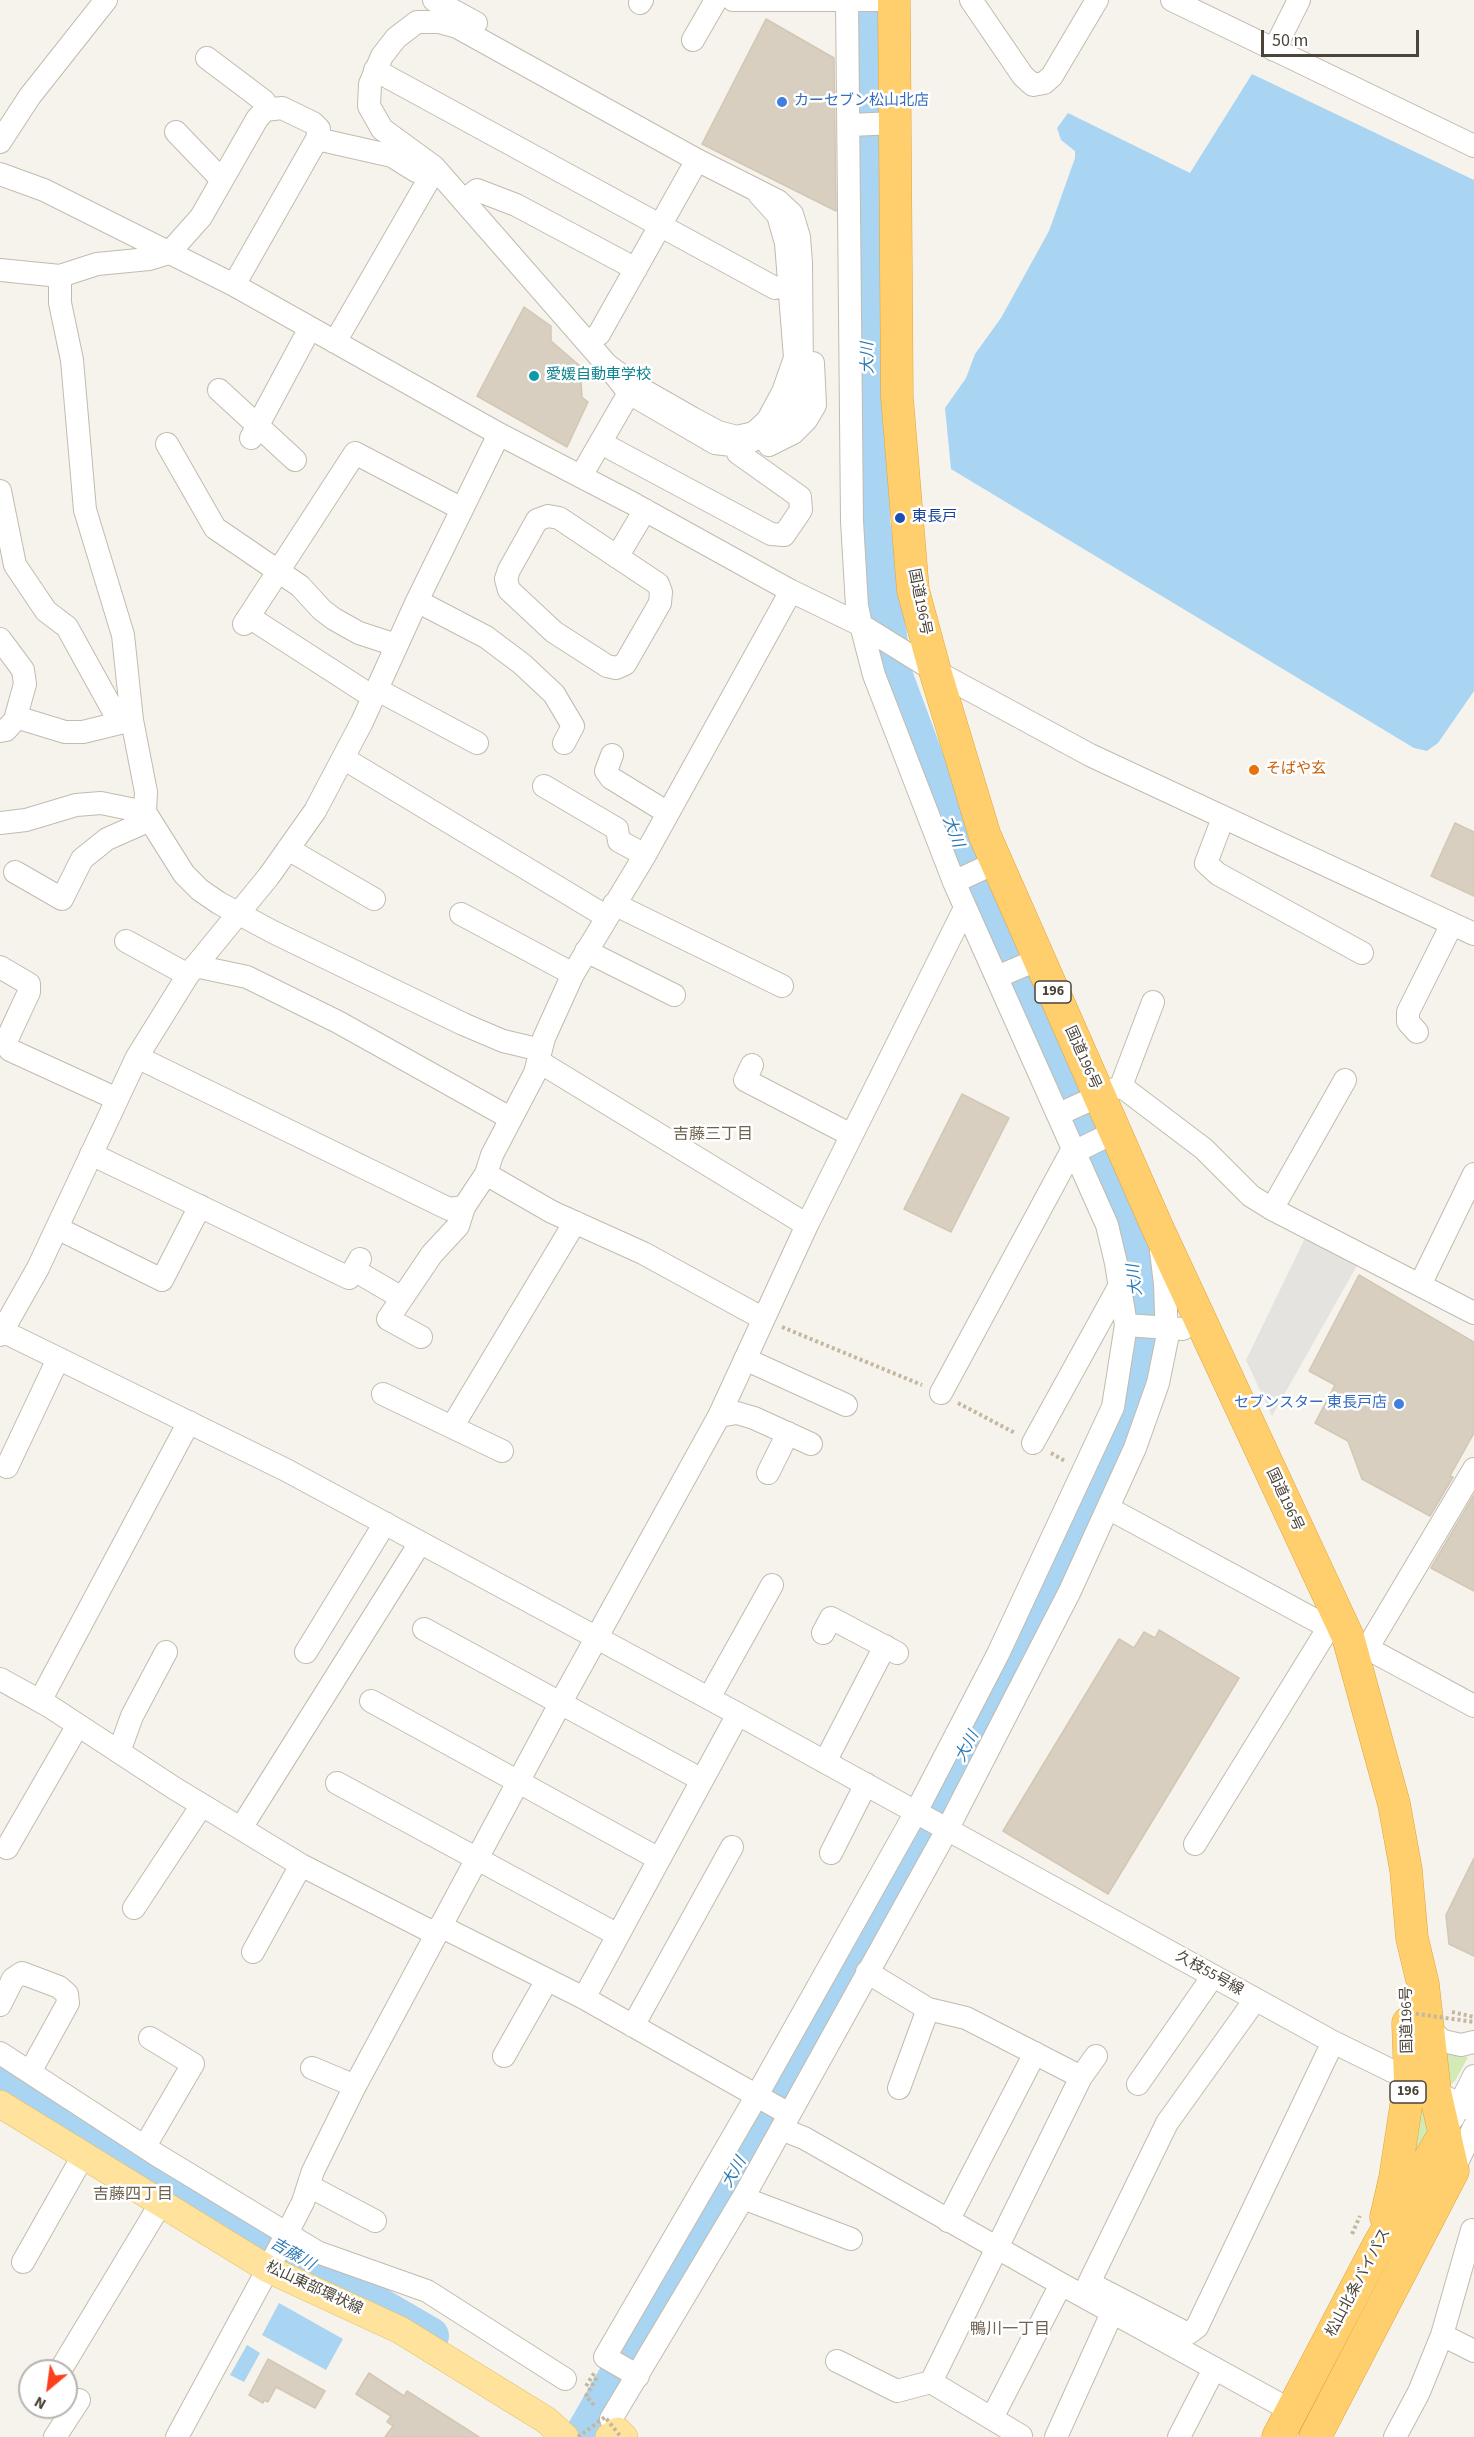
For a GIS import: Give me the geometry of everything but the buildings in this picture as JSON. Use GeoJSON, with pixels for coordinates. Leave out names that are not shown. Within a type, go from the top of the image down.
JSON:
{"type":"FeatureCollection","features":[{"type":"Feature","properties":{"kind":"highway","name":"国道196号"},"geometry":{"type":"LineString","coordinates":[[894,0],[887,123],[897,397],[913,590],[934,671],[985,836],[988,866],[1031,963],[1101,1095],[1108,1135],[1158,1229],[1175,1331],[1348,1637],[1394,1804],[1406,1870],[1413,1938],[1423,1984],[1419,2017],[1445,2097],[1395,2178],[1379,2244]]}},
{"type":"Feature","properties":{"kind":"highway","name":"国道196号"},"geometry":{"type":"LineString","coordinates":[[1413,1938],[1407,1983],[1445,2097],[1460,2130],[1453,2171]]}},
{"type":"Feature","properties":{"kind":"highway","name":"松山北条バイパス"},"geometry":{"type":"LineString","coordinates":[[1285,2424],[1379,2244],[1460,2130]]}},
{"type":"Feature","properties":{"kind":"highway","name":"松山北条バイパス"},"geometry":{"type":"LineString","coordinates":[[1315,2437],[1453,2171]]}},
{"type":"Feature","properties":{"kind":"main road","name":"松山東部環状線"},"geometry":{"type":"LineString","coordinates":[[0,2104],[161,2204],[270,2265],[400,2330],[546,2420],[565,2437]]}},
{"type":"Feature","properties":{"kind":"street"},"geometry":{"type":"LineString","coordinates":[[434,0],[504,38]]}},
{"type":"Feature","properties":{"kind":"street"},"geometry":{"type":"LineString","coordinates":[[693,40],[716,0]]}},
{"type":"Feature","properties":{"kind":"street"},"geometry":{"type":"LineString","coordinates":[[733,0],[889,0]]}},
{"type":"Feature","properties":{"kind":"street"},"geometry":{"type":"LineString","coordinates":[[971,0],[1023,76],[1033,85],[1044,83],[1052,76],[1096,0]]}},
{"type":"Feature","properties":{"kind":"street"},"geometry":{"type":"LineString","coordinates":[[1172,0],[1212,9],[1274,50],[1474,146]]}},
{"type":"Feature","properties":{"kind":"street"},"geometry":{"type":"LineString","coordinates":[[1274,50],[1299,0]]}},
{"type":"Feature","properties":{"kind":"street"},"geometry":{"type":"LineString","coordinates":[[617,2435],[610,2419],[638,2376],[743,2198],[774,2110],[916,1812],[998,1654],[1113,1407],[1126,1325],[1107,1225],[1061,1113],[999,976],[965,908],[874,675],[857,606],[852,521],[850,1]]}},
{"type":"Feature","properties":{"kind":"street"},"geometry":{"type":"LineString","coordinates":[[0,142],[18,112],[96,3]]}},
{"type":"Feature","properties":{"kind":"street"},"geometry":{"type":"LineString","coordinates":[[417,22],[439,22],[457,27],[688,163],[762,214],[771,231],[780,348],[774,380],[762,406],[752,418],[736,424],[720,421],[643,376],[590,334],[471,195],[419,154],[382,129],[369,106],[370,84],[386,67],[396,38],[417,22]]}},
{"type":"Feature","properties":{"kind":"street"},"geometry":{"type":"LineString","coordinates":[[207,58],[264,101],[268,108]]}},
{"type":"Feature","properties":{"kind":"street"},"geometry":{"type":"LineString","coordinates":[[386,67],[775,279]]}},
{"type":"Feature","properties":{"kind":"street"},"geometry":{"type":"LineString","coordinates":[[0,270],[60,276],[97,264],[149,259],[169,253],[201,217],[257,119],[268,108],[282,108],[313,123],[319,129],[317,139],[234,285]]}},
{"type":"Feature","properties":{"kind":"street"},"geometry":{"type":"LineString","coordinates":[[852,124],[887,123]]}},
{"type":"Feature","properties":{"kind":"street"},"geometry":{"type":"LineString","coordinates":[[176,132],[222,180]]}},
{"type":"Feature","properties":{"kind":"street"},"geometry":{"type":"LineString","coordinates":[[317,139],[392,156],[409,164],[428,181],[503,264]]}},
{"type":"Feature","properties":{"kind":"street"},"geometry":{"type":"LineString","coordinates":[[688,163],[778,201],[792,214],[799,237],[802,321],[800,387],[778,429],[740,446],[715,443]]}},
{"type":"Feature","properties":{"kind":"street"},"geometry":{"type":"LineString","coordinates":[[590,334],[628,272],[688,163]]}},
{"type":"Feature","properties":{"kind":"street"},"geometry":{"type":"LineString","coordinates":[[0,174],[44,190],[234,285],[499,434],[645,510],[792,591],[861,625],[934,671],[1090,755],[1474,934]]}},
{"type":"Feature","properties":{"kind":"street"},"geometry":{"type":"LineString","coordinates":[[335,342],[428,181]]}},
{"type":"Feature","properties":{"kind":"street"},"geometry":{"type":"LineString","coordinates":[[607,365],[636,386],[718,432],[737,437],[754,433],[768,420],[783,392],[795,358],[786,243],[778,215],[759,194]]}},
{"type":"Feature","properties":{"kind":"street"},"geometry":{"type":"LineString","coordinates":[[471,195],[516,205],[628,272]]}},
{"type":"Feature","properties":{"kind":"street"},"geometry":{"type":"LineString","coordinates":[[486,213],[512,214],[628,272]]}},
{"type":"Feature","properties":{"kind":"street"},"geometry":{"type":"LineString","coordinates":[[60,276],[60,303],[72,360],[85,510],[123,635],[126,721],[146,792],[148,816],[184,874],[200,890],[239,914],[463,1024],[539,1056],[807,1225]]}},
{"type":"Feature","properties":{"kind":"street"},"geometry":{"type":"LineString","coordinates":[[738,453],[758,451],[793,433],[806,420],[815,405],[813,359],[802,321]]}},
{"type":"Feature","properties":{"kind":"street"},"geometry":{"type":"LineString","coordinates":[[254,432],[310,328]]}},
{"type":"Feature","properties":{"kind":"street"},"geometry":{"type":"LineString","coordinates":[[590,334],[607,365],[629,393],[715,443],[738,453],[800,497],[801,510],[784,535],[771,534],[601,442]]}},
{"type":"Feature","properties":{"kind":"street"},"geometry":{"type":"LineString","coordinates":[[219,390],[254,432],[295,460]]}},
{"type":"Feature","properties":{"kind":"street"},"geometry":{"type":"LineString","coordinates":[[580,476],[629,393]]}},
{"type":"Feature","properties":{"kind":"street"},"geometry":{"type":"LineString","coordinates":[[1,1332],[57,1228],[137,1057],[192,971],[239,914],[315,811],[375,693],[417,601],[499,434]]}},
{"type":"Feature","properties":{"kind":"street"},"geometry":{"type":"LineString","coordinates":[[462,509],[355,453],[247,620],[375,693],[477,743]]}},
{"type":"Feature","properties":{"kind":"street"},"geometry":{"type":"LineString","coordinates":[[169,459],[214,528],[300,586],[322,610],[334,619],[358,633],[396,645]]}},
{"type":"Feature","properties":{"kind":"street"},"geometry":{"type":"LineString","coordinates":[[0,491],[15,566],[46,611],[66,627],[126,721]]}},
{"type":"Feature","properties":{"kind":"street"},"geometry":{"type":"LineString","coordinates":[[617,557],[645,510]]}},
{"type":"Feature","properties":{"kind":"street"},"geometry":{"type":"LineString","coordinates":[[548,516],[559,518],[617,557],[658,584],[661,592],[660,603],[625,664],[616,668],[607,666],[554,632],[509,590],[506,579],[537,520],[548,516]]}},
{"type":"Feature","properties":{"kind":"street"},"geometry":{"type":"LineString","coordinates":[[421,1337],[388,1319],[432,1254],[458,1226],[464,1207],[486,1174],[510,1118],[535,1072],[539,1056],[573,974],[645,855],[792,591]]}},
{"type":"Feature","properties":{"kind":"street"},"geometry":{"type":"LineString","coordinates":[[417,601],[486,637],[522,664],[554,694],[573,726],[564,743]]}},
{"type":"Feature","properties":{"kind":"street"},"geometry":{"type":"LineString","coordinates":[[0,639],[22,670],[25,684],[8,724],[65,732],[83,732],[126,721]]}},
{"type":"Feature","properties":{"kind":"street"},"geometry":{"type":"LineString","coordinates":[[612,755],[606,771],[611,778],[668,813]]}},
{"type":"Feature","properties":{"kind":"street"},"geometry":{"type":"LineString","coordinates":[[343,758],[610,911],[782,986]]}},
{"type":"Feature","properties":{"kind":"street"},"geometry":{"type":"LineString","coordinates":[[544,786],[617,829],[619,842],[645,855]]}},
{"type":"Feature","properties":{"kind":"street"},"geometry":{"type":"LineString","coordinates":[[0,823],[26,820],[76,805],[101,803],[148,816]]}},
{"type":"Feature","properties":{"kind":"street"},"geometry":{"type":"LineString","coordinates":[[15,872],[62,899],[82,859],[107,839],[148,816]]}},
{"type":"Feature","properties":{"kind":"street"},"geometry":{"type":"LineString","coordinates":[[1223,818],[1206,863],[1218,874],[1362,952]]}},
{"type":"Feature","properties":{"kind":"street"},"geometry":{"type":"LineString","coordinates":[[288,849],[374,899]]}},
{"type":"Feature","properties":{"kind":"street"},"geometry":{"type":"LineString","coordinates":[[956,881],[988,866]]}},
{"type":"Feature","properties":{"kind":"street"},"geometry":{"type":"LineString","coordinates":[[177,2437],[285,2237],[309,2186],[313,2170],[355,2086],[518,1781],[719,1416],[762,1318],[807,1225],[965,908]]}},
{"type":"Feature","properties":{"kind":"street"},"geometry":{"type":"LineString","coordinates":[[461,914],[573,974]]}},
{"type":"Feature","properties":{"kind":"street"},"geometry":{"type":"LineString","coordinates":[[1417,1032],[1408,1022],[1408,1012],[1452,924]]}},
{"type":"Feature","properties":{"kind":"street"},"geometry":{"type":"LineString","coordinates":[[126,941],[192,971],[247,977],[338,1022],[510,1118]]}},
{"type":"Feature","properties":{"kind":"street"},"geometry":{"type":"LineString","coordinates":[[586,951],[674,995]]}},
{"type":"Feature","properties":{"kind":"street"},"geometry":{"type":"LineString","coordinates":[[999,976],[1031,963]]}},
{"type":"Feature","properties":{"kind":"street"},"geometry":{"type":"LineString","coordinates":[[0,967],[29,984],[29,992],[8,1037],[9,1050],[117,1099]]}},
{"type":"Feature","properties":{"kind":"street"},"geometry":{"type":"LineString","coordinates":[[1061,1113],[1101,1095],[1153,1002]]}},
{"type":"Feature","properties":{"kind":"street"},"geometry":{"type":"LineString","coordinates":[[137,1057],[449,1209],[464,1207]]}},
{"type":"Feature","properties":{"kind":"street"},"geometry":{"type":"LineString","coordinates":[[752,1065],[744,1080],[851,1135]]}},
{"type":"Feature","properties":{"kind":"street"},"geometry":{"type":"LineString","coordinates":[[1272,1209],[1345,1080]]}},
{"type":"Feature","properties":{"kind":"street"},"geometry":{"type":"LineString","coordinates":[[1101,1095],[1204,1149],[1251,1196],[1272,1209],[1474,1313]]}},
{"type":"Feature","properties":{"kind":"street"},"geometry":{"type":"LineString","coordinates":[[941,1393],[1070,1154],[1108,1135]]}},
{"type":"Feature","properties":{"kind":"street"},"geometry":{"type":"LineString","coordinates":[[91,1154],[349,1278],[357,1264],[402,1298]]}},
{"type":"Feature","properties":{"kind":"street"},"geometry":{"type":"LineString","coordinates":[[486,1174],[552,1212],[643,1253],[762,1318]]}},
{"type":"Feature","properties":{"kind":"street"},"geometry":{"type":"LineString","coordinates":[[1420,1285],[1474,1174]]}},
{"type":"Feature","properties":{"kind":"street"},"geometry":{"type":"LineString","coordinates":[[57,1228],[162,1280],[200,1206]]}},
{"type":"Feature","properties":{"kind":"street"},"geometry":{"type":"LineString","coordinates":[[452,1427],[575,1222]]}},
{"type":"Feature","properties":{"kind":"street"},"geometry":{"type":"LineString","coordinates":[[1033,1443],[1120,1285]]}},
{"type":"Feature","properties":{"kind":"street"},"geometry":{"type":"LineString","coordinates":[[638,2376],[602,2365],[867,1972],[947,1830],[1070,1591],[1135,1448],[1175,1331],[1126,1325]]}},
{"type":"Feature","properties":{"kind":"street","name":"久枝55号線"},"geometry":{"type":"LineString","coordinates":[[1,1332],[286,1470],[709,1698],[1255,2000],[1333,2042],[1445,2097]]}},
{"type":"Feature","properties":{"kind":"street"},"geometry":{"type":"LineString","coordinates":[[7,1467],[58,1359]]}},
{"type":"Feature","properties":{"kind":"street"},"geometry":{"type":"LineString","coordinates":[[745,1359],[846,1405]]}},
{"type":"Feature","properties":{"kind":"street"},"geometry":{"type":"LineString","coordinates":[[383,1394],[502,1451]]}},
{"type":"Feature","properties":{"kind":"street"},"geometry":{"type":"LineString","coordinates":[[719,1416],[737,1413],[811,1444]]}},
{"type":"Feature","properties":{"kind":"street"},"geometry":{"type":"LineString","coordinates":[[40,1701],[189,1422]]}},
{"type":"Feature","properties":{"kind":"street"},"geometry":{"type":"LineString","coordinates":[[768,1473],[788,1433]]}},
{"type":"Feature","properties":{"kind":"street"},"geometry":{"type":"LineString","coordinates":[[1195,1844],[1474,1470]]}},
{"type":"Feature","properties":{"kind":"street"},"geometry":{"type":"LineString","coordinates":[[1108,1508],[1474,1706]]}},
{"type":"Feature","properties":{"kind":"street"},"geometry":{"type":"LineString","coordinates":[[306,1652],[385,1523]]}},
{"type":"Feature","properties":{"kind":"street"},"geometry":{"type":"LineString","coordinates":[[241,1828],[420,1542]]}},
{"type":"Feature","properties":{"kind":"street"},"geometry":{"type":"LineString","coordinates":[[709,1698],[772,1585]]}},
{"type":"Feature","properties":{"kind":"street"},"geometry":{"type":"LineString","coordinates":[[823,1633],[831,1618],[892,1650],[825,1762]]}},
{"type":"Feature","properties":{"kind":"street"},"geometry":{"type":"LineString","coordinates":[[424,1629],[702,1780]]}},
{"type":"Feature","properties":{"kind":"street"},"geometry":{"type":"LineString","coordinates":[[119,1752],[132,1716],[166,1652]]}},
{"type":"Feature","properties":{"kind":"street"},"geometry":{"type":"LineString","coordinates":[[0,1679],[40,1701],[301,1865],[547,1980],[633,2026],[774,2110],[804,2139],[1214,2369],[1285,2424]]}},
{"type":"Feature","properties":{"kind":"street"},"geometry":{"type":"LineString","coordinates":[[371,1701],[659,1859]]}},
{"type":"Feature","properties":{"kind":"street"},"geometry":{"type":"LineString","coordinates":[[584,1998],[738,1714]]}},
{"type":"Feature","properties":{"kind":"street"},"geometry":{"type":"LineString","coordinates":[[7,1848],[78,1725]]}},
{"type":"Feature","properties":{"kind":"street"},"geometry":{"type":"LineString","coordinates":[[337,1784],[618,1935]]}},
{"type":"Feature","properties":{"kind":"street"},"geometry":{"type":"LineString","coordinates":[[831,1852],[866,1784]]}},
{"type":"Feature","properties":{"kind":"street"},"geometry":{"type":"LineString","coordinates":[[142,1909],[208,1808]]}},
{"type":"Feature","properties":{"kind":"street"},"geometry":{"type":"LineString","coordinates":[[633,2026],[685,1954],[732,1847]]}},
{"type":"Feature","properties":{"kind":"street"},"geometry":{"type":"LineString","coordinates":[[253,1952],[301,1865]]}},
{"type":"Feature","properties":{"kind":"street"},"geometry":{"type":"LineString","coordinates":[[867,1972],[928,2009],[966,2018],[1081,2077]]}},
{"type":"Feature","properties":{"kind":"street"},"geometry":{"type":"LineString","coordinates":[[0,2005],[13,1979],[22,1973],[59,1987],[67,1994],[68,2003],[30,2072]]}},
{"type":"Feature","properties":{"kind":"street"},"geometry":{"type":"LineString","coordinates":[[1138,2084],[1213,1976]]}},
{"type":"Feature","properties":{"kind":"street"},"geometry":{"type":"LineString","coordinates":[[504,2056],[547,1980]]}},
{"type":"Feature","properties":{"kind":"street"},"geometry":{"type":"LineString","coordinates":[[1255,2000],[1167,2123],[1089,2283],[1182,2331],[1189,2332],[1197,2327],[1333,2042]]}},
{"type":"Feature","properties":{"kind":"street"},"geometry":{"type":"LineString","coordinates":[[899,2088],[928,2009]]}},
{"type":"Feature","properties":{"kind":"street"},"geometry":{"type":"LineString","coordinates":[[1419,2017],[1443,2041],[1461,2045],[1474,2043]]}},
{"type":"Feature","properties":{"kind":"street"},"geometry":{"type":"LineString","coordinates":[[145,2146],[193,2064],[150,2037]]}},
{"type":"Feature","properties":{"kind":"street"},"geometry":{"type":"LineString","coordinates":[[0,2053],[285,2237],[317,2252],[427,2291],[565,2379]]}},
{"type":"Feature","properties":{"kind":"street"},"geometry":{"type":"LineString","coordinates":[[948,2221],[1035,2053]]}},
{"type":"Feature","properties":{"kind":"street"},"geometry":{"type":"LineString","coordinates":[[931,2382],[1081,2077],[1096,2056]]}},
{"type":"Feature","properties":{"kind":"street"},"geometry":{"type":"LineString","coordinates":[[312,2068],[355,2086]]}},
{"type":"Feature","properties":{"kind":"street"},"geometry":{"type":"LineString","coordinates":[[1445,2097],[1474,2076]]}},
{"type":"Feature","properties":{"kind":"street"},"geometry":{"type":"LineString","coordinates":[[24,2262],[83,2156]]}},
{"type":"Feature","properties":{"kind":"street"},"geometry":{"type":"LineString","coordinates":[[309,2186],[375,2221]]}},
{"type":"Feature","properties":{"kind":"street"},"geometry":{"type":"LineString","coordinates":[[743,2198],[851,2239]]}},
{"type":"Feature","properties":{"kind":"street"},"geometry":{"type":"LineString","coordinates":[[67,2359],[161,2204]]}},
{"type":"Feature","properties":{"kind":"street"},"geometry":{"type":"LineString","coordinates":[[1395,2437],[1419,2392],[1442,2335],[1473,2226]]}},
{"type":"Feature","properties":{"kind":"street"},"geometry":{"type":"LineString","coordinates":[[992,2418],[1061,2284]]}},
{"type":"Feature","properties":{"kind":"street"},"geometry":{"type":"LineString","coordinates":[[1062,2435],[1112,2313]]}},
{"type":"Feature","properties":{"kind":"street"},"geometry":{"type":"LineString","coordinates":[[1442,2335],[1474,2350]]}},
{"type":"Feature","properties":{"kind":"street"},"geometry":{"type":"LineString","coordinates":[[837,2361],[897,2391],[931,2382],[1021,2436]]}},
{"type":"Feature","properties":{"kind":"street"},"geometry":{"type":"LineString","coordinates":[[1179,2437],[1214,2369]]}},
{"type":"Feature","properties":{"kind":"street"},"geometry":{"type":"LineString","coordinates":[[55,2437],[79,2400]]}},
{"type":"Feature","properties":{"kind":"path"},"geometry":{"type":"LineString","coordinates":[[1401,2006],[1419,2017],[1474,2022]]}},
{"type":"Feature","properties":{"kind":"path"},"geometry":{"type":"LineString","coordinates":[[1419,2017],[1474,2017]]}},
{"type":"Feature","properties":{"kind":"path"},"geometry":{"type":"LineString","coordinates":[[1348,2244],[1363,2211]]}},
{"type":"Feature","properties":{"kind":"path"},"geometry":{"type":"LineString","coordinates":[[586,2396],[602,2365]]}},
{"type":"Feature","properties":{"kind":"path"},"geometry":{"type":"LineString","coordinates":[[578,2437],[605,2417],[617,2435]]}},
{"type":"Feature","properties":{"kind":"green space"},"geometry":{"type":"Polygon","coordinates":[[[1438,2052],[1468,2057],[1455,2081],[1448,2086],[1438,2052]]]}},
{"type":"Feature","properties":{"kind":"green space"},"geometry":{"type":"Polygon","coordinates":[[[1412,2105],[1429,2106],[1432,2134],[1401,2191],[1412,2105]]]}},
{"type":"Feature","properties":{"kind":"shaded area"},"geometry":{"type":"Polygon","coordinates":[[[1306,1236],[1359,1262],[1272,1416],[1246,1360],[1306,1236]]]}},
{"type":"Feature","properties":{"kind":"water"},"geometry":{"type":"Polygon","coordinates":[[[1252,74],[1474,180],[1474,691],[1438,743],[1427,751],[1414,748],[951,469],[945,408],[966,378],[975,354],[1001,318],[1049,231],[1075,158],[1075,151],[1061,140],[1057,128],[1068,113],[1190,173],[1252,74]]]}},
{"type":"Feature","properties":{"kind":"water"},"geometry":{"type":"Polygon","coordinates":[[[279,2303],[343,2339],[326,2370],[262,2335],[279,2303]]]}},
{"type":"Feature","properties":{"kind":"water"},"geometry":{"type":"Polygon","coordinates":[[[247,2345],[260,2353],[244,2382],[230,2375],[247,2345]]]}},
{"type":"Feature","properties":{"kind":"waterway","name":"大川"},"geometry":{"type":"LineString","coordinates":[[583,2436],[790,2076],[973,1738],[1061,1564],[1126,1413],[1140,1349],[1136,1264],[1083,1128],[959,851],[894,676],[871,522],[866,0]]}},
{"type":"Feature","properties":{"kind":"waterway","name":"吉藤川"},"geometry":{"type":"LineString","coordinates":[[0,2076],[199,2202],[430,2336]]}},
{"type":"Feature","properties":{"kind":"place","name":"カーセブン松山北店"},"geometry":{"type":"Point","coordinates":[782,102]}},
{"type":"Feature","properties":{"kind":"place","name":"愛媛自動車学校"},"geometry":{"type":"Point","coordinates":[534,376]}},
{"type":"Feature","properties":{"kind":"place","name":"東長戸"},"geometry":{"type":"Point","coordinates":[900,518]}},
{"type":"Feature","properties":{"kind":"place","name":"そばや玄"},"geometry":{"type":"Point","coordinates":[1254,770]}},
{"type":"Feature","properties":{"kind":"place","name":"セブンスター 東長戸店"},"geometry":{"type":"Point","coordinates":[1399,1404]}},
{"type":"Feature","properties":{"kind":"district","name":"吉藤三丁目"},"geometry":{"type":"Point","coordinates":[713,1135]}},
{"type":"Feature","properties":{"kind":"district","name":"吉藤四丁目"},"geometry":{"type":"Point","coordinates":[133,2195]}},
{"type":"Feature","properties":{"kind":"district","name":"鴨川一丁目"},"geometry":{"type":"Point","coordinates":[1010,2330]}}]}
